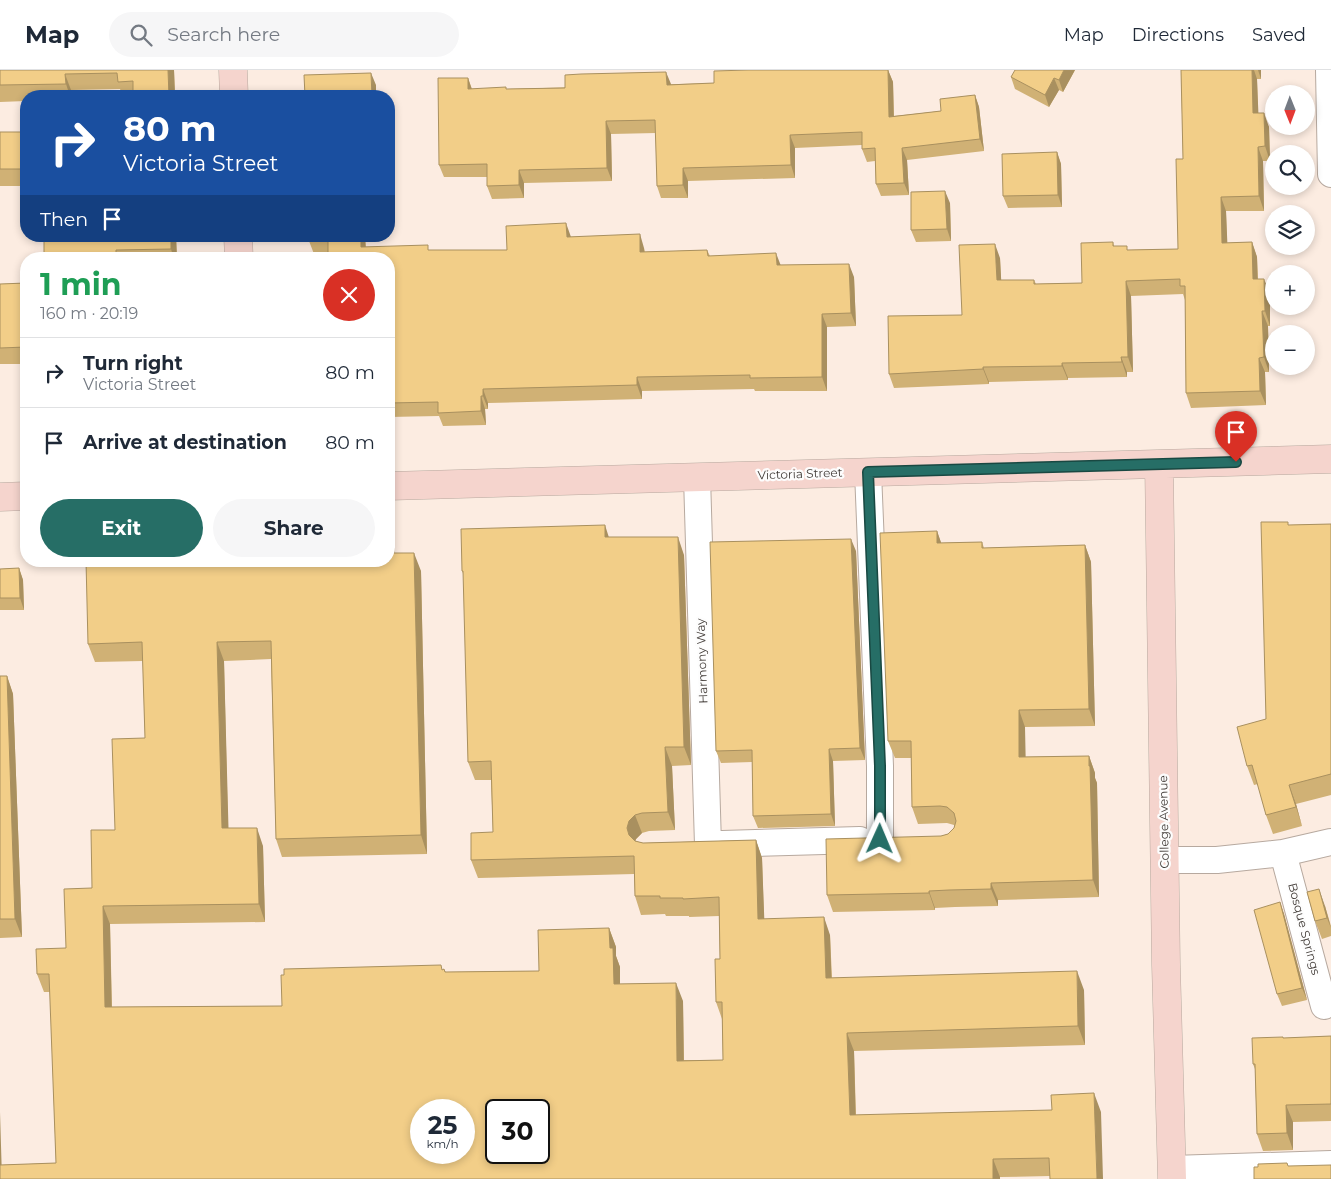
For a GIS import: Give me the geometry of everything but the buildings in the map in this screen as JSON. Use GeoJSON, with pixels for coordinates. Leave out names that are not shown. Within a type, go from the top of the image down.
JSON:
{"type":"FeatureCollection","features":[{"type":"Feature","properties":{"kind":"main road"},"geometry":{"type":"LineString","coordinates":[[233,70],[234,90]]}},
{"type":"Feature","properties":{"kind":"main road","name":"Victoria Street"},"geometry":{"type":"LineString","coordinates":[[395,486],[1331,459]]}},
{"type":"Feature","properties":{"kind":"main road","name":"College Avenue"},"geometry":{"type":"LineString","coordinates":[[1159,464],[1164,860],[1172,1174]]}},
{"type":"Feature","properties":{"kind":"main road"},"geometry":{"type":"LineString","coordinates":[[0,497],[20,496]]}},
{"type":"Feature","properties":{"kind":"street"},"geometry":{"type":"LineString","coordinates":[[1329,70],[1331,174]]}},
{"type":"Feature","properties":{"kind":"street","name":"Harmony Way"},"geometry":{"type":"LineString","coordinates":[[697,477],[698,845],[890,839],[880,766],[868,472]]}},
{"type":"Feature","properties":{"kind":"street"},"geometry":{"type":"LineString","coordinates":[[1164,860],[1217,860],[1283,853],[1331,842]]}},
{"type":"Feature","properties":{"kind":"street","name":"Bosque Springs"},"geometry":{"type":"LineString","coordinates":[[1283,853],[1324,1006]]}},
{"type":"Feature","properties":{"kind":"street"},"geometry":{"type":"LineString","coordinates":[[1172,1174],[1331,1164]]}},
{"type":"Feature","properties":{"kind":"route"},"geometry":{"type":"LineString","coordinates":[[880,839],[880,766],[868,472],[1236,462]]}}]}
